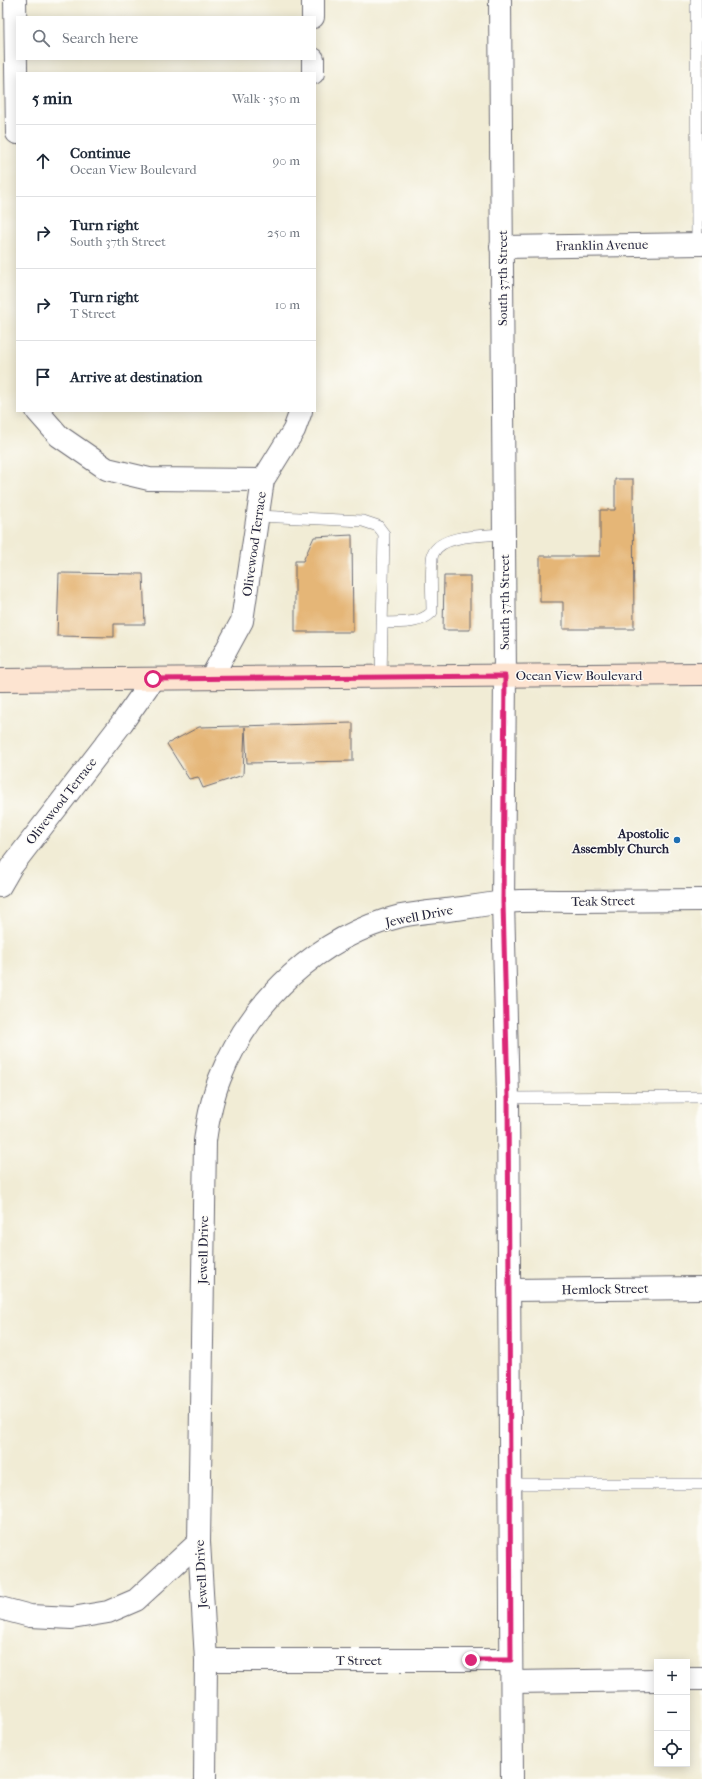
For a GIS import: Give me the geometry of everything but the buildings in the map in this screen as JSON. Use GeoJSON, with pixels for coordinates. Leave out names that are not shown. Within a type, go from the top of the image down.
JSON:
{"type":"FeatureCollection","features":[{"type":"Feature","properties":{"kind":"main road","name":"Ocean View Boulevard"},"geometry":{"type":"LineString","coordinates":[[0,680],[702,674]]}},
{"type":"Feature","properties":{"kind":"street"},"geometry":{"type":"LineString","coordinates":[[15,0],[16,72]]}},
{"type":"Feature","properties":{"kind":"street"},"geometry":{"type":"LineString","coordinates":[[313,0],[313,16]]}},
{"type":"Feature","properties":{"kind":"street","name":"South 37th Street"},"geometry":{"type":"LineString","coordinates":[[500,0],[505,676],[503,902],[508,1098],[512,1779]]}},
{"type":"Feature","properties":{"kind":"street"},"geometry":{"type":"LineString","coordinates":[[313,60],[313,72]]}},
{"type":"Feature","properties":{"kind":"street","name":"Franklin Avenue"},"geometry":{"type":"LineString","coordinates":[[502,246],[699,244]]}},
{"type":"Feature","properties":{"kind":"street"},"geometry":{"type":"LineString","coordinates":[[37,412],[59,436],[107,469],[149,478],[263,480]]}},
{"type":"Feature","properties":{"kind":"street","name":"Olivewood Terrace"},"geometry":{"type":"LineString","coordinates":[[211,678],[242,621],[263,480],[294,430],[300,412]]}},
{"type":"Feature","properties":{"kind":"street","name":"Olivewood Terrace"},"geometry":{"type":"LineString","coordinates":[[0,886],[11,867],[122,723],[153,679]]}},
{"type":"Feature","properties":{"kind":"street","name":"Teak Street"},"geometry":{"type":"LineString","coordinates":[[503,902],[702,900]]}},
{"type":"Feature","properties":{"kind":"street","name":"Jewell Drive"},"geometry":{"type":"LineString","coordinates":[[205,1779],[206,1660],[199,1542],[205,1141],[210,1109],[220,1078],[233,1049],[250,1021],[276,990],[292,974],[317,955],[343,939],[371,926],[401,917],[431,911],[503,902]]}},
{"type":"Feature","properties":{"kind":"street","name":"Hemlock Street"},"geometry":{"type":"LineString","coordinates":[[509,1290],[702,1288]]}},
{"type":"Feature","properties":{"kind":"street"},"geometry":{"type":"LineString","coordinates":[[0,1608],[30,1616],[72,1618],[108,1612],[136,1600],[199,1542]]}},
{"type":"Feature","properties":{"kind":"street","name":"T Street"},"geometry":{"type":"LineString","coordinates":[[206,1660],[511,1660]]}},
{"type":"Feature","properties":{"kind":"street"},"geometry":{"type":"LineString","coordinates":[[690,1680],[702,1679]]}},
{"type":"Feature","properties":{"kind":"street"},"geometry":{"type":"LineString","coordinates":[[512,1682],[654,1680]]}},
{"type":"Feature","properties":{"kind":"lane"},"geometry":{"type":"LineString","coordinates":[[696,0],[699,244]]}},
{"type":"Feature","properties":{"kind":"lane"},"geometry":{"type":"LineString","coordinates":[[258,516],[364,521],[378,526],[384,534],[381,677]]}},
{"type":"Feature","properties":{"kind":"lane"},"geometry":{"type":"LineString","coordinates":[[382,623],[416,622],[428,616],[432,612],[433,555],[438,545],[453,539],[504,534]]}},
{"type":"Feature","properties":{"kind":"lane"},"geometry":{"type":"LineString","coordinates":[[508,1098],[702,1097]]}},
{"type":"Feature","properties":{"kind":"lane"},"geometry":{"type":"LineString","coordinates":[[510,1484],[702,1484]]}},
{"type":"Feature","properties":{"kind":"place","name":"Apostolic Assembly Church"},"geometry":{"type":"Point","coordinates":[677,840]}},
{"type":"Feature","properties":{"kind":"route"},"geometry":{"type":"LineString","coordinates":[[153,679],[505,676],[503,902],[508,1098],[511,1660],[471,1660]]}}]}
